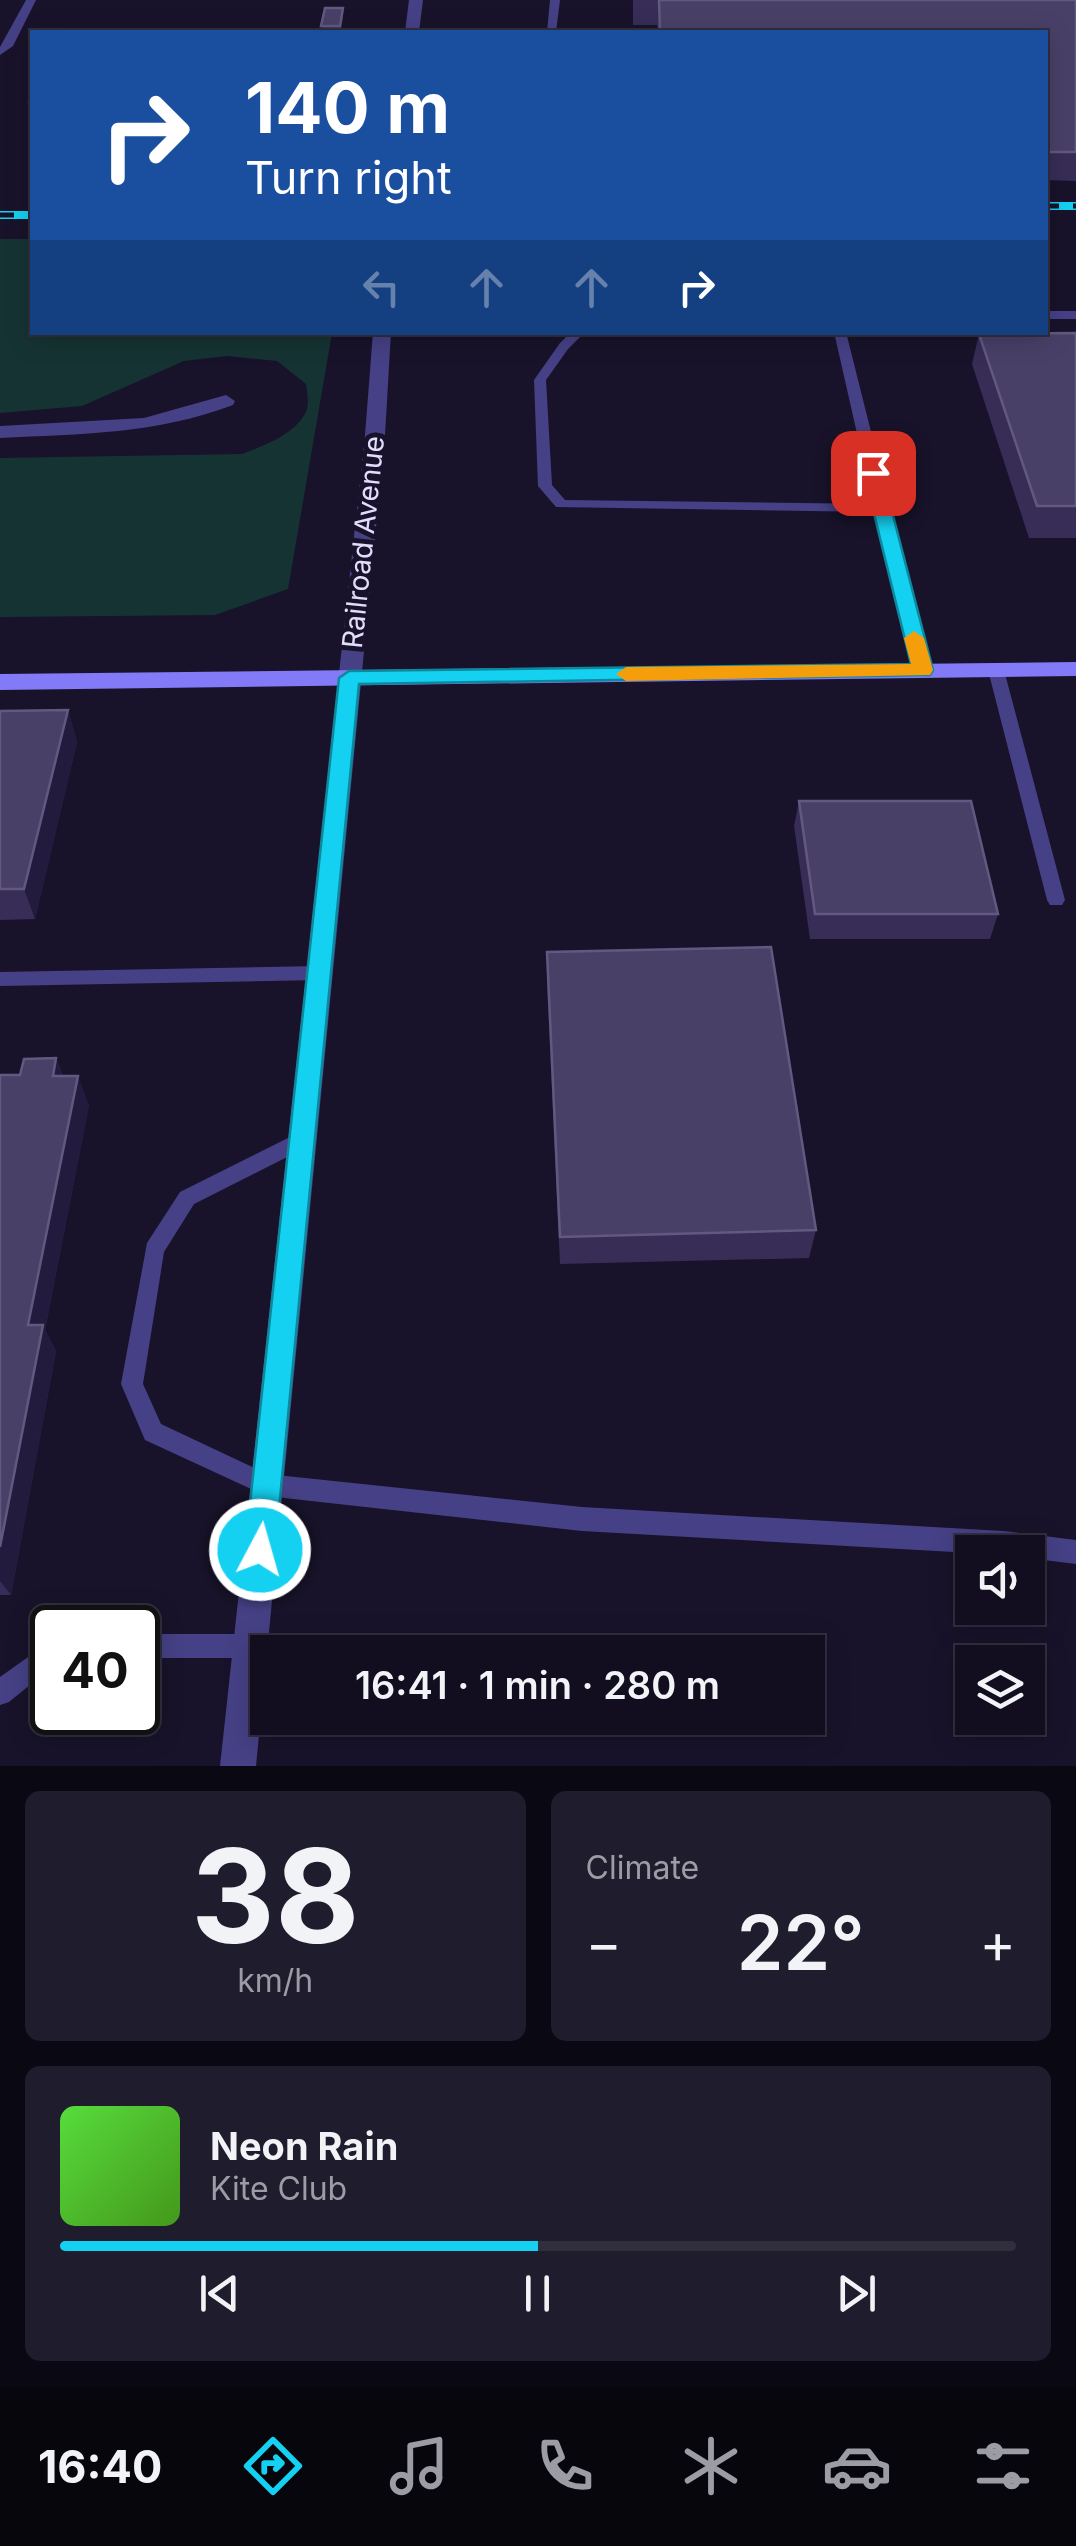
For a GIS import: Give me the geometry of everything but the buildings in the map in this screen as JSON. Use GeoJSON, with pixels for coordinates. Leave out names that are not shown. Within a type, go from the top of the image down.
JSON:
{"type":"FeatureCollection","features":[{"type":"Feature","properties":{"kind":"main road"},"geometry":{"type":"LineString","coordinates":[[0,682],[1076,668]]}},
{"type":"Feature","properties":{"kind":"street"},"geometry":{"type":"LineString","coordinates":[[412,30],[416,0]]}},
{"type":"Feature","properties":{"kind":"street","name":"Railroad Avenue"},"geometry":{"type":"LineString","coordinates":[[251,1635],[381,339]]}},
{"type":"Feature","properties":{"kind":"street"},"geometry":{"type":"LineString","coordinates":[[0,432],[188,418],[226,401]]}},
{"type":"Feature","properties":{"kind":"street","name":"Railroad Avenue"},"geometry":{"type":"LineString","coordinates":[[238,1766],[250,1646]]}},
{"type":"Feature","properties":{"kind":"lane"},"geometry":{"type":"LineString","coordinates":[[0,52],[8,46],[31,0]]}},
{"type":"Feature","properties":{"kind":"lane"},"geometry":{"type":"LineString","coordinates":[[552,30],[555,0]]}},
{"type":"Feature","properties":{"kind":"lane"},"geometry":{"type":"LineString","coordinates":[[1048,315],[1076,314]]}},
{"type":"Feature","properties":{"kind":"lane"},"geometry":{"type":"LineString","coordinates":[[576,335],[540,380],[546,486],[560,504],[881,508]]}},
{"type":"Feature","properties":{"kind":"lane"},"geometry":{"type":"LineString","coordinates":[[841,335],[923,670]]}},
{"type":"Feature","properties":{"kind":"lane"},"geometry":{"type":"LineString","coordinates":[[996,670],[1056,900]]}},
{"type":"Feature","properties":{"kind":"lane"},"geometry":{"type":"LineString","coordinates":[[0,979],[319,973]]}},
{"type":"Feature","properties":{"kind":"lane"},"geometry":{"type":"LineString","coordinates":[[302,1140],[186,1198],[154,1250],[132,1384],[153,1432],[266,1486],[582,1519],[1003,1544],[1076,1552]]}},
{"type":"Feature","properties":{"kind":"lane"},"geometry":{"type":"LineString","coordinates":[[160,1646],[250,1646]]}},
{"type":"Feature","properties":{"kind":"lane"},"geometry":{"type":"LineString","coordinates":[[0,1694],[30,1670]]}},
{"type":"Feature","properties":{"kind":"green space"},"geometry":{"type":"Polygon","coordinates":[[[0,239],[30,239],[30,335],[332,335],[288,589],[215,615],[0,617],[0,458],[242,454],[270,443],[296,425],[307,409],[306,384],[277,361],[227,356],[184,361],[82,406],[0,413],[0,239]]]}},
{"type":"Feature","properties":{"kind":"railway"},"geometry":{"type":"LineString","coordinates":[[1048,206],[1076,206]]}},
{"type":"Feature","properties":{"kind":"railway"},"geometry":{"type":"LineString","coordinates":[[0,215],[30,215]]}},
{"type":"Feature","properties":{"kind":"slow traffic"},"geometry":{"type":"LineString","coordinates":[[626,674],[923,670],[914,638]]}},
{"type":"Feature","properties":{"kind":"route"},"geometry":{"type":"LineString","coordinates":[[260,1550],[349,678],[923,670],[873,473]]}}]}
